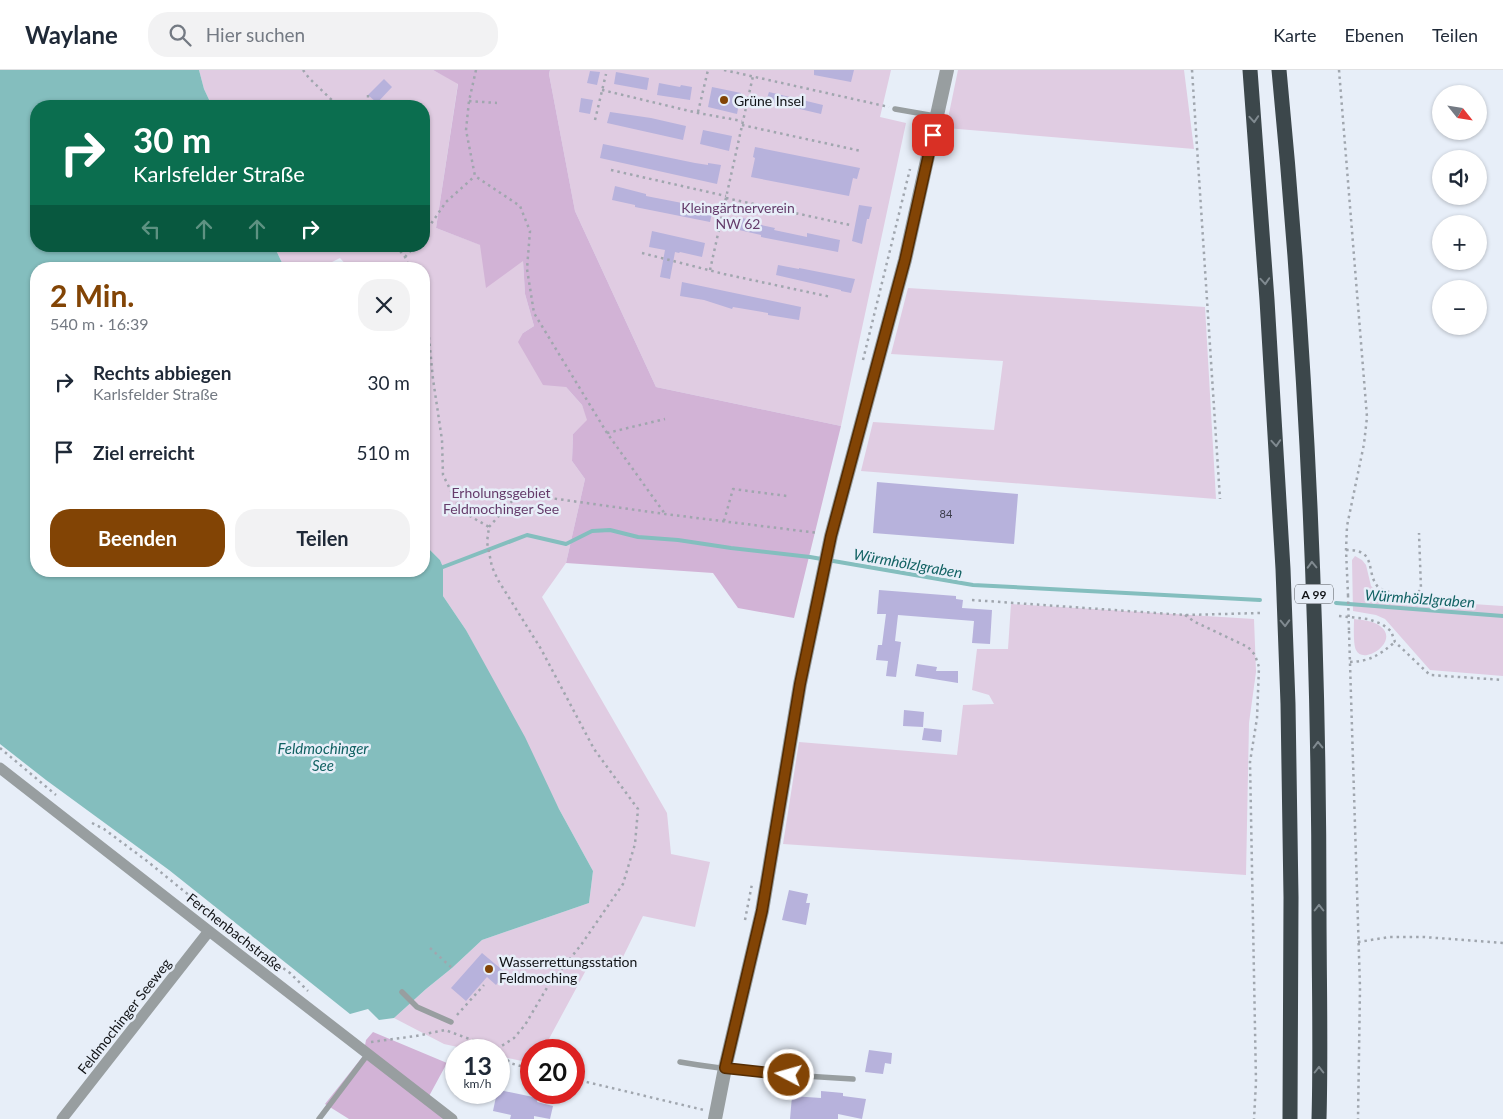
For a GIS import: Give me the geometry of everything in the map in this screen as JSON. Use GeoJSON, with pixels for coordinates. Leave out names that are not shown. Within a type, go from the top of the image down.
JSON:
{"type":"FeatureCollection","features":[{"type":"Feature","properties":{"kind":"highway","name":"A 99"},"geometry":{"type":"LineString","coordinates":[[1250,70],[1266,290],[1284,588],[1291,897],[1290,1119]]}},
{"type":"Feature","properties":{"kind":"highway","name":"A 99"},"geometry":{"type":"LineString","coordinates":[[1279,70],[1287,151],[1301,350],[1312,541],[1317,676],[1319,812],[1319,1119]]}},
{"type":"Feature","properties":{"kind":"street"},"geometry":{"type":"LineString","coordinates":[[712,1114],[725,1068],[762,911],[800,684],[823,574],[824,539],[905,260],[947,70]]}},
{"type":"Feature","properties":{"kind":"street","name":"Ferchenbachstraße"},"geometry":{"type":"LineString","coordinates":[[0,768],[452,1119]]}},
{"type":"Feature","properties":{"kind":"street","name":"Feldmochinger Seeweg"},"geometry":{"type":"LineString","coordinates":[[62,1119],[209,932]]}},
{"type":"Feature","properties":{"kind":"lane"},"geometry":{"type":"LineString","coordinates":[[895,109],[938,117]]}},
{"type":"Feature","properties":{"kind":"lane"},"geometry":{"type":"LineString","coordinates":[[402,992],[417,1007],[451,1022]]}},
{"type":"Feature","properties":{"kind":"lane"},"geometry":{"type":"LineString","coordinates":[[319,1119],[363,1050]]}},
{"type":"Feature","properties":{"kind":"lane"},"geometry":{"type":"LineString","coordinates":[[680,1062],[714,1068],[853,1079]]}},
{"type":"Feature","properties":{"kind":"path"},"geometry":{"type":"LineString","coordinates":[[303,70],[332,100]]}},
{"type":"Feature","properties":{"kind":"path"},"geometry":{"type":"LineString","coordinates":[[476,70],[469,101],[466,130],[475,176],[520,206],[530,231],[527,269],[534,313],[607,433],[665,514]]}},
{"type":"Feature","properties":{"kind":"path"},"geometry":{"type":"LineString","coordinates":[[698,113],[708,70]]}},
{"type":"Feature","properties":{"kind":"path"},"geometry":{"type":"LineString","coordinates":[[724,70],[895,109]]}},
{"type":"Feature","properties":{"kind":"path"},"geometry":{"type":"LineString","coordinates":[[1192,70],[1220,499]]}},
{"type":"Feature","properties":{"kind":"path"},"geometry":{"type":"LineString","coordinates":[[1339,70],[1367,417],[1364,444],[1347,526],[1346,550],[1360,988],[1358,1119]]}},
{"type":"Feature","properties":{"kind":"path"},"geometry":{"type":"LineString","coordinates":[[595,120],[606,74]]}},
{"type":"Feature","properties":{"kind":"path"},"geometry":{"type":"LineString","coordinates":[[710,270],[752,76]]}},
{"type":"Feature","properties":{"kind":"path"},"geometry":{"type":"LineString","coordinates":[[602,90],[861,151]]}},
{"type":"Feature","properties":{"kind":"path"},"geometry":{"type":"LineString","coordinates":[[368,95],[368,100]]}},
{"type":"Feature","properties":{"kind":"path"},"geometry":{"type":"LineString","coordinates":[[469,101],[497,103]]}},
{"type":"Feature","properties":{"kind":"path"},"geometry":{"type":"LineString","coordinates":[[862,366],[912,163]]}},
{"type":"Feature","properties":{"kind":"path"},"geometry":{"type":"LineString","coordinates":[[611,170],[850,225]]}},
{"type":"Feature","properties":{"kind":"path"},"geometry":{"type":"LineString","coordinates":[[430,225],[446,202],[475,176]]}},
{"type":"Feature","properties":{"kind":"path"},"geometry":{"type":"LineString","coordinates":[[401,252],[407,262]]}},
{"type":"Feature","properties":{"kind":"path"},"geometry":{"type":"LineString","coordinates":[[405,257],[410,252]]}},
{"type":"Feature","properties":{"kind":"path"},"geometry":{"type":"LineString","coordinates":[[642,253],[724,274],[831,297]]}},
{"type":"Feature","properties":{"kind":"path"},"geometry":{"type":"LineString","coordinates":[[430,348],[442,440],[443,475],[461,511],[489,526]]}},
{"type":"Feature","properties":{"kind":"path"},"geometry":{"type":"LineString","coordinates":[[607,433],[665,419]]}},
{"type":"Feature","properties":{"kind":"path"},"geometry":{"type":"LineString","coordinates":[[724,521],[733,489],[787,496]]}},
{"type":"Feature","properties":{"kind":"path"},"geometry":{"type":"LineString","coordinates":[[510,1041],[525,1025],[548,986],[581,945],[623,884],[635,844],[638,809],[594,749],[541,649],[498,580],[492,567],[487,542],[489,526],[513,500],[543,497],[724,521],[824,539]]}},
{"type":"Feature","properties":{"kind":"path"},"geometry":{"type":"LineString","coordinates":[[1346,550],[1359,551],[1366,556],[1378,587],[1383,591],[1410,596],[1416,594],[1421,588],[1419,533]]}},
{"type":"Feature","properties":{"kind":"path"},"geometry":{"type":"LineString","coordinates":[[972,600],[1184,615],[1261,613]]}},
{"type":"Feature","properties":{"kind":"path"},"geometry":{"type":"LineString","coordinates":[[1184,615],[1248,647],[1255,655],[1259,667],[1257,718],[1250,762],[1256,1082],[1254,1119]]}},
{"type":"Feature","properties":{"kind":"path"},"geometry":{"type":"LineString","coordinates":[[1338,616],[1382,624],[1390,631],[1395,642],[1430,675],[1503,680]]}},
{"type":"Feature","properties":{"kind":"path"},"geometry":{"type":"LineString","coordinates":[[1350,662],[1363,661],[1375,657],[1395,642]]}},
{"type":"Feature","properties":{"kind":"path"},"geometry":{"type":"LineString","coordinates":[[0,748],[62,800]]}},
{"type":"Feature","properties":{"kind":"path"},"geometry":{"type":"LineString","coordinates":[[91,823],[104,829],[147,861],[244,940],[290,973],[309,993]]}},
{"type":"Feature","properties":{"kind":"path"},"geometry":{"type":"LineString","coordinates":[[744,927],[753,878]]}},
{"type":"Feature","properties":{"kind":"path"},"geometry":{"type":"LineString","coordinates":[[1358,942],[1390,937],[1424,937],[1503,943]]}},
{"type":"Feature","properties":{"kind":"path"},"geometry":{"type":"LineString","coordinates":[[430,948],[452,968]]}},
{"type":"Feature","properties":{"kind":"path"},"geometry":{"type":"LineString","coordinates":[[451,1022],[484,985]]}},
{"type":"Feature","properties":{"kind":"path"},"geometry":{"type":"LineString","coordinates":[[363,1050],[362,1043],[445,1030],[469,1039]]}},
{"type":"Feature","properties":{"kind":"path"},"geometry":{"type":"LineString","coordinates":[[585,1082],[712,1114]]}},
{"type":"Feature","properties":{"kind":"path"},"geometry":{"type":"LineString","coordinates":[[706,1102],[712,1114]]}},
{"type":"Feature","properties":{"kind":"green space","name":"Erholungsgebiet Feldmochinger See"},"geometry":{"type":"Polygon","coordinates":[[[199,70],[433,70],[458,83],[436,228],[523,261],[525,294],[534,326],[523,333],[582,405],[588,420],[573,434],[572,461],[585,479],[566,563],[542,597],[667,813],[671,854],[710,862],[695,927],[643,916],[621,961],[592,959],[549,1039],[520,1039],[520,1061],[510,1058],[510,1039],[445,1039],[445,1044],[394,1018],[482,940],[589,903],[593,871],[466,630],[443,596],[443,567],[440,560],[430,550],[430,262],[344,262],[340,258],[332,262],[282,262],[277,252],[430,252],[430,100],[209,100],[199,70]]]}},
{"type":"Feature","properties":{"kind":"green space","name":"Kleingärtnerverein NW 62"},"geometry":{"type":"Polygon","coordinates":[[[550,70],[891,70],[880,117],[906,123],[841,426],[656,387],[575,211],[549,74],[550,70]]]}},
{"type":"Feature","properties":{"kind":"green space"},"geometry":{"type":"Polygon","coordinates":[[[958,70],[1184,70],[1194,149],[946,128],[958,70]]]}},
{"type":"Feature","properties":{"kind":"green space"},"geometry":{"type":"Polygon","coordinates":[[[908,288],[1205,307],[1216,499],[861,471],[873,422],[994,430],[1003,361],[891,354],[908,288]]]}},
{"type":"Feature","properties":{"kind":"green space"},"geometry":{"type":"Polygon","coordinates":[[[1355,556],[1366,565],[1371,586],[1380,594],[1393,600],[1503,606],[1503,676],[1430,670],[1385,619],[1376,615],[1353,611],[1352,560],[1355,556]]]}},
{"type":"Feature","properties":{"kind":"green space"},"geometry":{"type":"Polygon","coordinates":[[[1011,604],[1254,619],[1256,672],[1249,723],[1246,875],[783,844],[799,742],[957,755],[963,705],[994,704],[989,695],[972,690],[977,649],[1008,649],[1011,604]]]}},
{"type":"Feature","properties":{"kind":"green space"},"geometry":{"type":"Polygon","coordinates":[[[1354,619],[1375,623],[1385,632],[1386,638],[1378,650],[1366,655],[1360,654],[1356,650],[1354,619]]]}},
{"type":"Feature","properties":{"kind":"shaded area"},"geometry":{"type":"Polygon","coordinates":[[[433,70],[550,70],[549,74],[575,211],[656,387],[841,426],[794,618],[738,608],[713,573],[566,563],[585,479],[572,461],[573,434],[587,420],[582,405],[566,387],[543,385],[518,342],[523,333],[534,326],[525,294],[523,261],[486,288],[480,245],[436,228],[458,84],[433,70]]]}},
{"type":"Feature","properties":{"kind":"shaded area"},"geometry":{"type":"Polygon","coordinates":[[[373,1032],[445,1062],[445,1067],[428,1098],[454,1119],[349,1119],[325,1104],[363,1056],[366,1040],[373,1032]]]}},
{"type":"Feature","properties":{"kind":"water","name":"Feldmochinger See"},"geometry":{"type":"Polygon","coordinates":[[[0,70],[199,70],[209,100],[30,100],[30,252],[277,252],[282,262],[30,262],[30,577],[430,577],[430,550],[440,560],[443,567],[443,596],[466,630],[525,737],[559,809],[593,871],[589,903],[482,940],[394,1018],[379,1020],[368,1009],[350,1014],[169,870],[0,744],[0,70]]]}},
{"type":"Feature","properties":{"kind":"building"},"geometry":{"type":"Polygon","coordinates":[[[814,70],[854,70],[851,82],[814,75],[814,70]]]}},
{"type":"Feature","properties":{"kind":"building"},"geometry":{"type":"Polygon","coordinates":[[[590,71],[600,72],[597,85],[587,83],[590,71]]]}},
{"type":"Feature","properties":{"kind":"building"},"geometry":{"type":"Polygon","coordinates":[[[616,72],[649,78],[647,90],[614,84],[616,72]]]}},
{"type":"Feature","properties":{"kind":"building"},"geometry":{"type":"Polygon","coordinates":[[[384,79],[392,87],[380,100],[374,100],[368,95],[384,79]]]}},
{"type":"Feature","properties":{"kind":"building"},"geometry":{"type":"Polygon","coordinates":[[[659,83],[692,87],[690,100],[657,95],[659,83]]]}},
{"type":"Feature","properties":{"kind":"building","name":"Grüne Insel"},"geometry":{"type":"Polygon","coordinates":[[[712,87],[741,93],[737,114],[708,107],[712,87]]]}},
{"type":"Feature","properties":{"kind":"building"},"geometry":{"type":"Polygon","coordinates":[[[769,92],[823,105],[821,114],[766,101],[769,92]]]}},
{"type":"Feature","properties":{"kind":"building"},"geometry":{"type":"Polygon","coordinates":[[[581,98],[593,100],[590,114],[579,112],[581,98]]]}},
{"type":"Feature","properties":{"kind":"building"},"geometry":{"type":"Polygon","coordinates":[[[610,112],[651,118],[686,126],[683,140],[607,123],[610,112]]]}},
{"type":"Feature","properties":{"kind":"building"},"geometry":{"type":"Polygon","coordinates":[[[703,130],[732,136],[729,151],[700,144],[703,130]]]}},
{"type":"Feature","properties":{"kind":"building"},"geometry":{"type":"Polygon","coordinates":[[[603,144],[695,163],[721,165],[717,184],[600,158],[603,144]]]}},
{"type":"Feature","properties":{"kind":"building"},"geometry":{"type":"Polygon","coordinates":[[[755,147],[860,168],[857,179],[853,178],[849,196],[751,177],[755,147]]]}},
{"type":"Feature","properties":{"kind":"building"},"geometry":{"type":"Polygon","coordinates":[[[615,186],[646,194],[646,196],[713,209],[710,222],[635,207],[635,205],[612,200],[615,186]]]}},
{"type":"Feature","properties":{"kind":"building"},"geometry":{"type":"Polygon","coordinates":[[[859,205],[872,207],[869,219],[867,219],[862,244],[852,241],[859,205]]]}},
{"type":"Feature","properties":{"kind":"building"},"geometry":{"type":"Polygon","coordinates":[[[741,218],[753,220],[752,223],[775,228],[774,230],[807,237],[807,233],[840,240],[838,252],[761,237],[761,235],[739,230],[741,218]]]}},
{"type":"Feature","properties":{"kind":"building"},"geometry":{"type":"Polygon","coordinates":[[[652,231],[705,243],[702,257],[675,252],[670,279],[660,277],[665,250],[649,247],[652,231]]]}},
{"type":"Feature","properties":{"kind":"building"},"geometry":{"type":"Polygon","coordinates":[[[778,265],[855,279],[851,293],[776,275],[778,265]]]}},
{"type":"Feature","properties":{"kind":"building"},"geometry":{"type":"Polygon","coordinates":[[[682,282],[801,307],[799,320],[733,307],[732,309],[704,300],[680,296],[682,282]]]}},
{"type":"Feature","properties":{"kind":"building"},"geometry":{"type":"Polygon","coordinates":[[[877,482],[1018,494],[1014,544],[873,533],[877,482]]]}},
{"type":"Feature","properties":{"kind":"building"},"geometry":{"type":"Polygon","coordinates":[[[879,590],[956,596],[956,599],[963,600],[962,608],[992,610],[990,644],[972,643],[974,621],[898,615],[895,641],[901,642],[896,677],[886,676],[888,661],[876,660],[878,645],[882,645],[886,614],[877,614],[879,590]]]}},
{"type":"Feature","properties":{"kind":"building"},"geometry":{"type":"Polygon","coordinates":[[[917,664],[937,667],[936,671],[958,671],[958,683],[915,676],[917,664]]]}},
{"type":"Feature","properties":{"kind":"building"},"geometry":{"type":"Polygon","coordinates":[[[904,710],[924,712],[923,727],[903,726],[904,710]]]}},
{"type":"Feature","properties":{"kind":"building"},"geometry":{"type":"Polygon","coordinates":[[[924,728],[942,730],[941,742],[922,740],[924,728]]]}},
{"type":"Feature","properties":{"kind":"building"},"geometry":{"type":"Polygon","coordinates":[[[789,890],[808,894],[806,903],[810,903],[806,925],[782,920],[789,890]]]}},
{"type":"Feature","properties":{"kind":"building"},"geometry":{"type":"Polygon","coordinates":[[[482,953],[506,973],[496,985],[487,977],[466,1001],[451,988],[482,953]]]}},
{"type":"Feature","properties":{"kind":"building"},"geometry":{"type":"Polygon","coordinates":[[[869,1050],[892,1053],[891,1064],[885,1063],[883,1074],[865,1072],[869,1050]]]}},
{"type":"Feature","properties":{"kind":"building"},"geometry":{"type":"Polygon","coordinates":[[[821,1091],[843,1093],[843,1096],[866,1099],[862,1119],[838,1114],[838,1119],[790,1119],[792,1096],[821,1098],[821,1091]]]}},
{"type":"Feature","properties":{"kind":"building"},"geometry":{"type":"Polygon","coordinates":[[[510,1092],[520,1094],[520,1104],[545,1104],[553,1106],[550,1119],[534,1116],[534,1119],[510,1119],[511,1115],[493,1111],[494,1104],[510,1104],[510,1092]]]}},
{"type":"Feature","properties":{"kind":"waterway","name":"Würmhölzlgraben"},"geometry":{"type":"LineString","coordinates":[[443,567],[527,535],[566,544],[592,531],[610,530],[638,537],[678,540],[810,557],[973,585],[1260,600]]}},
{"type":"Feature","properties":{"kind":"waterway","name":"Würmhölzlgraben"},"geometry":{"type":"LineString","coordinates":[[1336,603],[1503,616]]}},
{"type":"Feature","properties":{"kind":"place","name":"Grüne Insel"},"geometry":{"type":"Point","coordinates":[724,100]}},
{"type":"Feature","properties":{"kind":"place","name":"Wasserrettungsstation Feldmoching"},"geometry":{"type":"Point","coordinates":[489,969]}},
{"type":"Feature","properties":{"kind":"route"},"geometry":{"type":"LineString","coordinates":[[789,1075],[725,1068],[762,911],[800,684],[831,536],[905,260],[933,135]]}}]}
